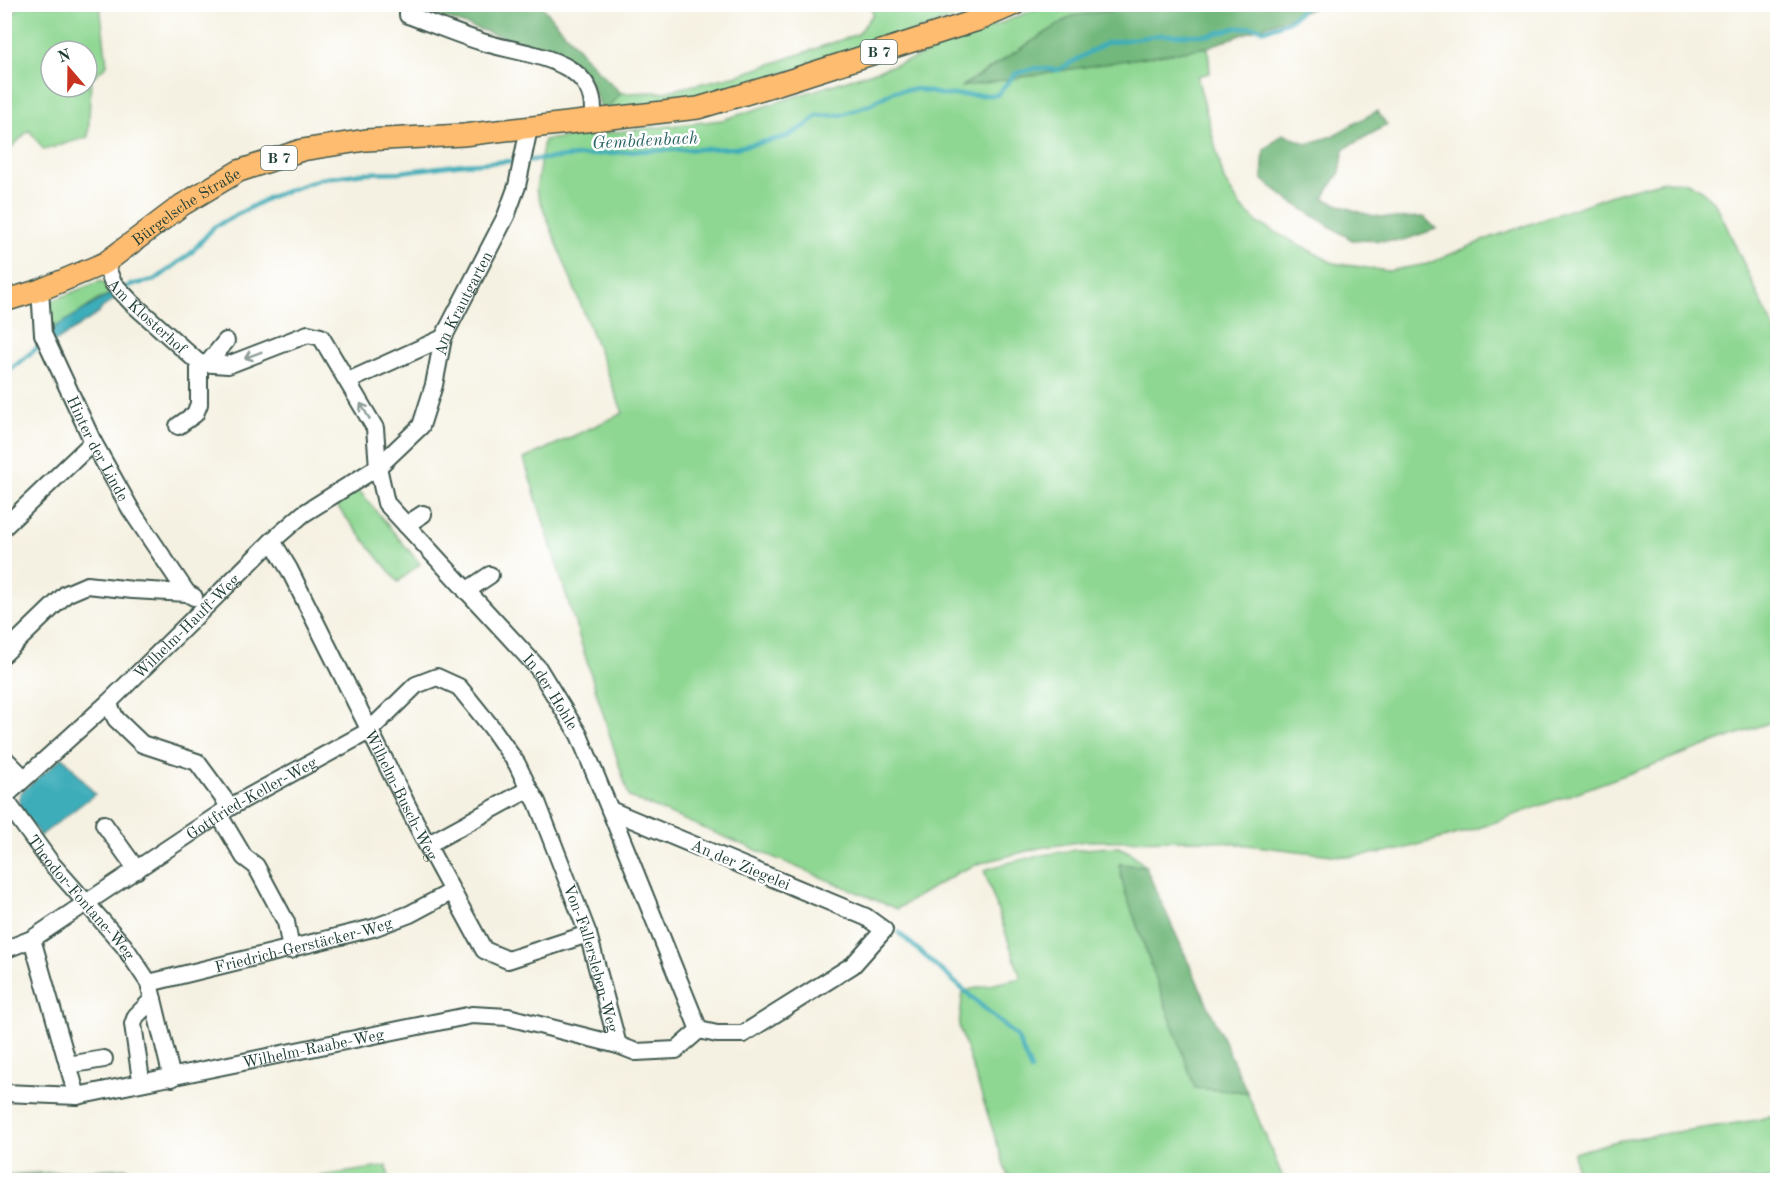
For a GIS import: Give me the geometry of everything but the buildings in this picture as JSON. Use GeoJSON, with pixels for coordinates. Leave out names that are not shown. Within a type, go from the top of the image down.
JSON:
{"type":"FeatureCollection","features":[{"type":"Feature","properties":{"kind":"main road","name":"B 7"},"geometry":{"type":"LineString","coordinates":[[592,121],[698,108],[967,23],[1015,4]]}},
{"type":"Feature","properties":{"kind":"main road","name":"Bürgelsche Straße"},"geometry":{"type":"LineString","coordinates":[[4,301],[40,290],[105,263],[182,205],[239,171],[302,150],[366,140],[463,135],[527,138],[592,121]]}},
{"type":"Feature","properties":{"kind":"street"},"geometry":{"type":"LineString","coordinates":[[408,4],[408,15],[484,43],[534,54],[579,75],[589,90],[594,111],[592,121]]}},
{"type":"Feature","properties":{"kind":"street","name":"Am Krautgarten"},"geometry":{"type":"LineString","coordinates":[[378,467],[421,426],[434,386],[443,338],[502,226],[520,176],[527,138]]}},
{"type":"Feature","properties":{"kind":"street","name":"Am Klosterhof"},"geometry":{"type":"LineString","coordinates":[[105,263],[113,283],[132,303],[203,363],[228,364],[308,334],[321,337],[375,428],[378,467]]}},
{"type":"Feature","properties":{"kind":"street","name":"Hinter der Linde"},"geometry":{"type":"LineString","coordinates":[[40,290],[46,341],[93,442],[131,510],[187,593]]}},
{"type":"Feature","properties":{"kind":"street"},"geometry":{"type":"LineString","coordinates":[[348,381],[443,338]]}},
{"type":"Feature","properties":{"kind":"street","name":"Am Klosterhof"},"geometry":{"type":"LineString","coordinates":[[178,426],[195,414],[199,404],[203,363],[226,341]]}},
{"type":"Feature","properties":{"kind":"street"},"geometry":{"type":"LineString","coordinates":[[4,527],[93,442]]}},
{"type":"Feature","properties":{"kind":"street","name":"In der Hohle"},"geometry":{"type":"LineString","coordinates":[[378,467],[386,503],[538,668],[579,735],[610,810]]}},
{"type":"Feature","properties":{"kind":"street","name":"Wilhelm-Hauff-Weg"},"geometry":{"type":"LineString","coordinates":[[4,797],[108,703],[272,541],[303,514],[378,467]]}},
{"type":"Feature","properties":{"kind":"street"},"geometry":{"type":"LineString","coordinates":[[406,525],[423,514]]}},
{"type":"Feature","properties":{"kind":"street","name":"Wilhelm-Busch-Weg"},"geometry":{"type":"LineString","coordinates":[[272,541],[289,569],[451,892],[484,950],[508,960],[588,934]]}},
{"type":"Feature","properties":{"kind":"street"},"geometry":{"type":"LineString","coordinates":[[466,591],[490,575]]}},
{"type":"Feature","properties":{"kind":"street"},"geometry":{"type":"LineString","coordinates":[[4,654],[66,594],[87,585],[133,591],[187,593],[208,604]]}},
{"type":"Feature","properties":{"kind":"street","name":"Von-Fallersleben-Weg"},"geometry":{"type":"LineString","coordinates":[[369,731],[416,685],[437,677],[459,687],[517,764],[528,789],[537,802],[588,934],[618,1045],[636,1052],[676,1050],[699,1030]]}},
{"type":"Feature","properties":{"kind":"street"},"geometry":{"type":"LineString","coordinates":[[108,703],[116,719],[141,744],[197,762],[225,811],[244,857],[256,866],[286,922],[291,950]]}},
{"type":"Feature","properties":{"kind":"street","name":"Gottfried-Keller-Weg"},"geometry":{"type":"LineString","coordinates":[[4,950],[32,939],[225,811],[369,731]]}},
{"type":"Feature","properties":{"kind":"street"},"geometry":{"type":"LineString","coordinates":[[4,758],[24,778]]}},
{"type":"Feature","properties":{"kind":"street"},"geometry":{"type":"LineString","coordinates":[[427,845],[528,789]]}},
{"type":"Feature","properties":{"kind":"street","name":"Theodor-Fontane-Weg"},"geometry":{"type":"LineString","coordinates":[[4,797],[51,862],[124,946],[151,991],[172,1078]]}},
{"type":"Feature","properties":{"kind":"street"},"geometry":{"type":"LineString","coordinates":[[610,810],[699,1030]]}},
{"type":"Feature","properties":{"kind":"street","name":"An der Ziegelei"},"geometry":{"type":"LineString","coordinates":[[610,810],[866,917],[884,930],[853,965],[743,1034],[717,1034],[699,1030]]}},
{"type":"Feature","properties":{"kind":"street"},"geometry":{"type":"LineString","coordinates":[[104,824],[137,870]]}},
{"type":"Feature","properties":{"kind":"street","name":"Friedrich-Gerstäcker-Weg"},"geometry":{"type":"LineString","coordinates":[[151,991],[373,928],[410,914],[451,892]]}},
{"type":"Feature","properties":{"kind":"street"},"geometry":{"type":"LineString","coordinates":[[32,939],[77,1096]]}},
{"type":"Feature","properties":{"kind":"street"},"geometry":{"type":"LineString","coordinates":[[140,1072],[133,1024],[151,991]]}},
{"type":"Feature","properties":{"kind":"street","name":"Wilhelm-Raabe-Weg"},"geometry":{"type":"LineString","coordinates":[[4,1092],[77,1096],[472,1016],[508,1017],[618,1045]]}},
{"type":"Feature","properties":{"kind":"street"},"geometry":{"type":"LineString","coordinates":[[68,1065],[104,1059]]}},
{"type":"Feature","properties":{"kind":"green space"},"geometry":{"type":"Polygon","coordinates":[[[1160,4],[1322,5],[1208,47],[961,87],[1072,16],[1160,4]]]}},
{"type":"Feature","properties":{"kind":"green space"},"geometry":{"type":"Polygon","coordinates":[[[21,5],[100,5],[107,65],[99,72],[99,39],[39,39],[39,99],[90,99],[88,137],[44,150],[29,130],[5,154],[5,23],[21,5]]]}},
{"type":"Feature","properties":{"kind":"green space"},"geometry":{"type":"Polygon","coordinates":[[[405,5],[541,5],[598,71],[621,93],[603,113],[588,77],[542,50],[405,5]]]}},
{"type":"Feature","properties":{"kind":"green space"},"geometry":{"type":"Polygon","coordinates":[[[870,5],[990,5],[713,96],[603,113],[621,93],[664,92],[742,74],[858,34],[873,14],[870,5]]]}},
{"type":"Feature","properties":{"kind":"green space"},"geometry":{"type":"Polygon","coordinates":[[[1046,5],[1160,5],[1072,16],[962,86],[1208,47],[1210,73],[1197,76],[1224,180],[1240,206],[1258,223],[1333,263],[1388,271],[1427,264],[1490,238],[1618,193],[1664,181],[1687,182],[1702,190],[1718,208],[1777,336],[1777,720],[1476,829],[1399,850],[1349,857],[1205,840],[1085,841],[1039,848],[981,863],[957,873],[897,909],[629,797],[524,459],[623,413],[536,190],[544,140],[722,120],[910,60],[1046,5]]]}},
{"type":"Feature","properties":{"kind":"green space"},"geometry":{"type":"Polygon","coordinates":[[[1377,111],[1387,125],[1344,149],[1340,172],[1323,198],[1361,213],[1396,218],[1424,217],[1436,229],[1401,241],[1352,240],[1288,200],[1262,179],[1264,150],[1283,134],[1307,144],[1332,136],[1377,111]]]}},
{"type":"Feature","properties":{"kind":"green space"},"geometry":{"type":"Polygon","coordinates":[[[100,281],[112,293],[99,299],[48,335],[49,302],[100,281]]]}},
{"type":"Feature","properties":{"kind":"green space"},"geometry":{"type":"Polygon","coordinates":[[[357,488],[420,564],[398,582],[336,505],[357,488]]]}},
{"type":"Feature","properties":{"kind":"green space"},"geometry":{"type":"Polygon","coordinates":[[[1118,847],[1131,853],[1145,866],[1119,864],[1195,1088],[1247,1092],[1284,1180],[1009,1180],[959,1026],[963,991],[1021,978],[984,870],[1050,854],[1118,847]]]}},
{"type":"Feature","properties":{"kind":"green space"},"geometry":{"type":"Polygon","coordinates":[[[1119,864],[1145,866],[1247,1092],[1195,1088],[1124,889],[1119,864]]]}},
{"type":"Feature","properties":{"kind":"green space"},"geometry":{"type":"Polygon","coordinates":[[[1777,1114],[1777,1180],[1546,1180],[1576,1170],[1574,1153],[1616,1141],[1757,1120],[1777,1114]]]}},
{"type":"Feature","properties":{"kind":"green space"},"geometry":{"type":"Polygon","coordinates":[[[387,1166],[389,1180],[296,1180],[387,1166]]]}},
{"type":"Feature","properties":{"kind":"green space"},"geometry":{"type":"Polygon","coordinates":[[[127,1168],[139,1180],[5,1180],[5,1175],[127,1168]]]}},
{"type":"Feature","properties":{"kind":"water"},"geometry":{"type":"Polygon","coordinates":[[[112,293],[116,298],[99,313],[52,344],[48,335],[55,327],[112,293]]]}},
{"type":"Feature","properties":{"kind":"water"},"geometry":{"type":"Polygon","coordinates":[[[63,757],[95,794],[40,836],[19,806],[20,793],[63,757]]]}},
{"type":"Feature","properties":{"kind":"waterway","name":"Gembdenbach"},"geometry":{"type":"LineString","coordinates":[[124,289],[130,285],[155,280],[190,254],[214,227],[270,197],[320,179],[463,164],[636,151],[735,148],[786,137],[807,125],[817,116],[841,115],[869,105],[894,91],[917,89],[944,95],[997,95],[1015,74],[1037,68],[1058,70],[1106,43],[1160,35],[1210,35],[1235,28],[1255,27],[1265,30],[1289,21],[1308,4]]}},
{"type":"Feature","properties":{"kind":"waterway","name":"Gembdenbach"},"geometry":{"type":"LineString","coordinates":[[4,375],[42,344]]}},
{"type":"Feature","properties":{"kind":"waterway"},"geometry":{"type":"LineString","coordinates":[[899,933],[1017,1037],[1031,1070]]}}]}
